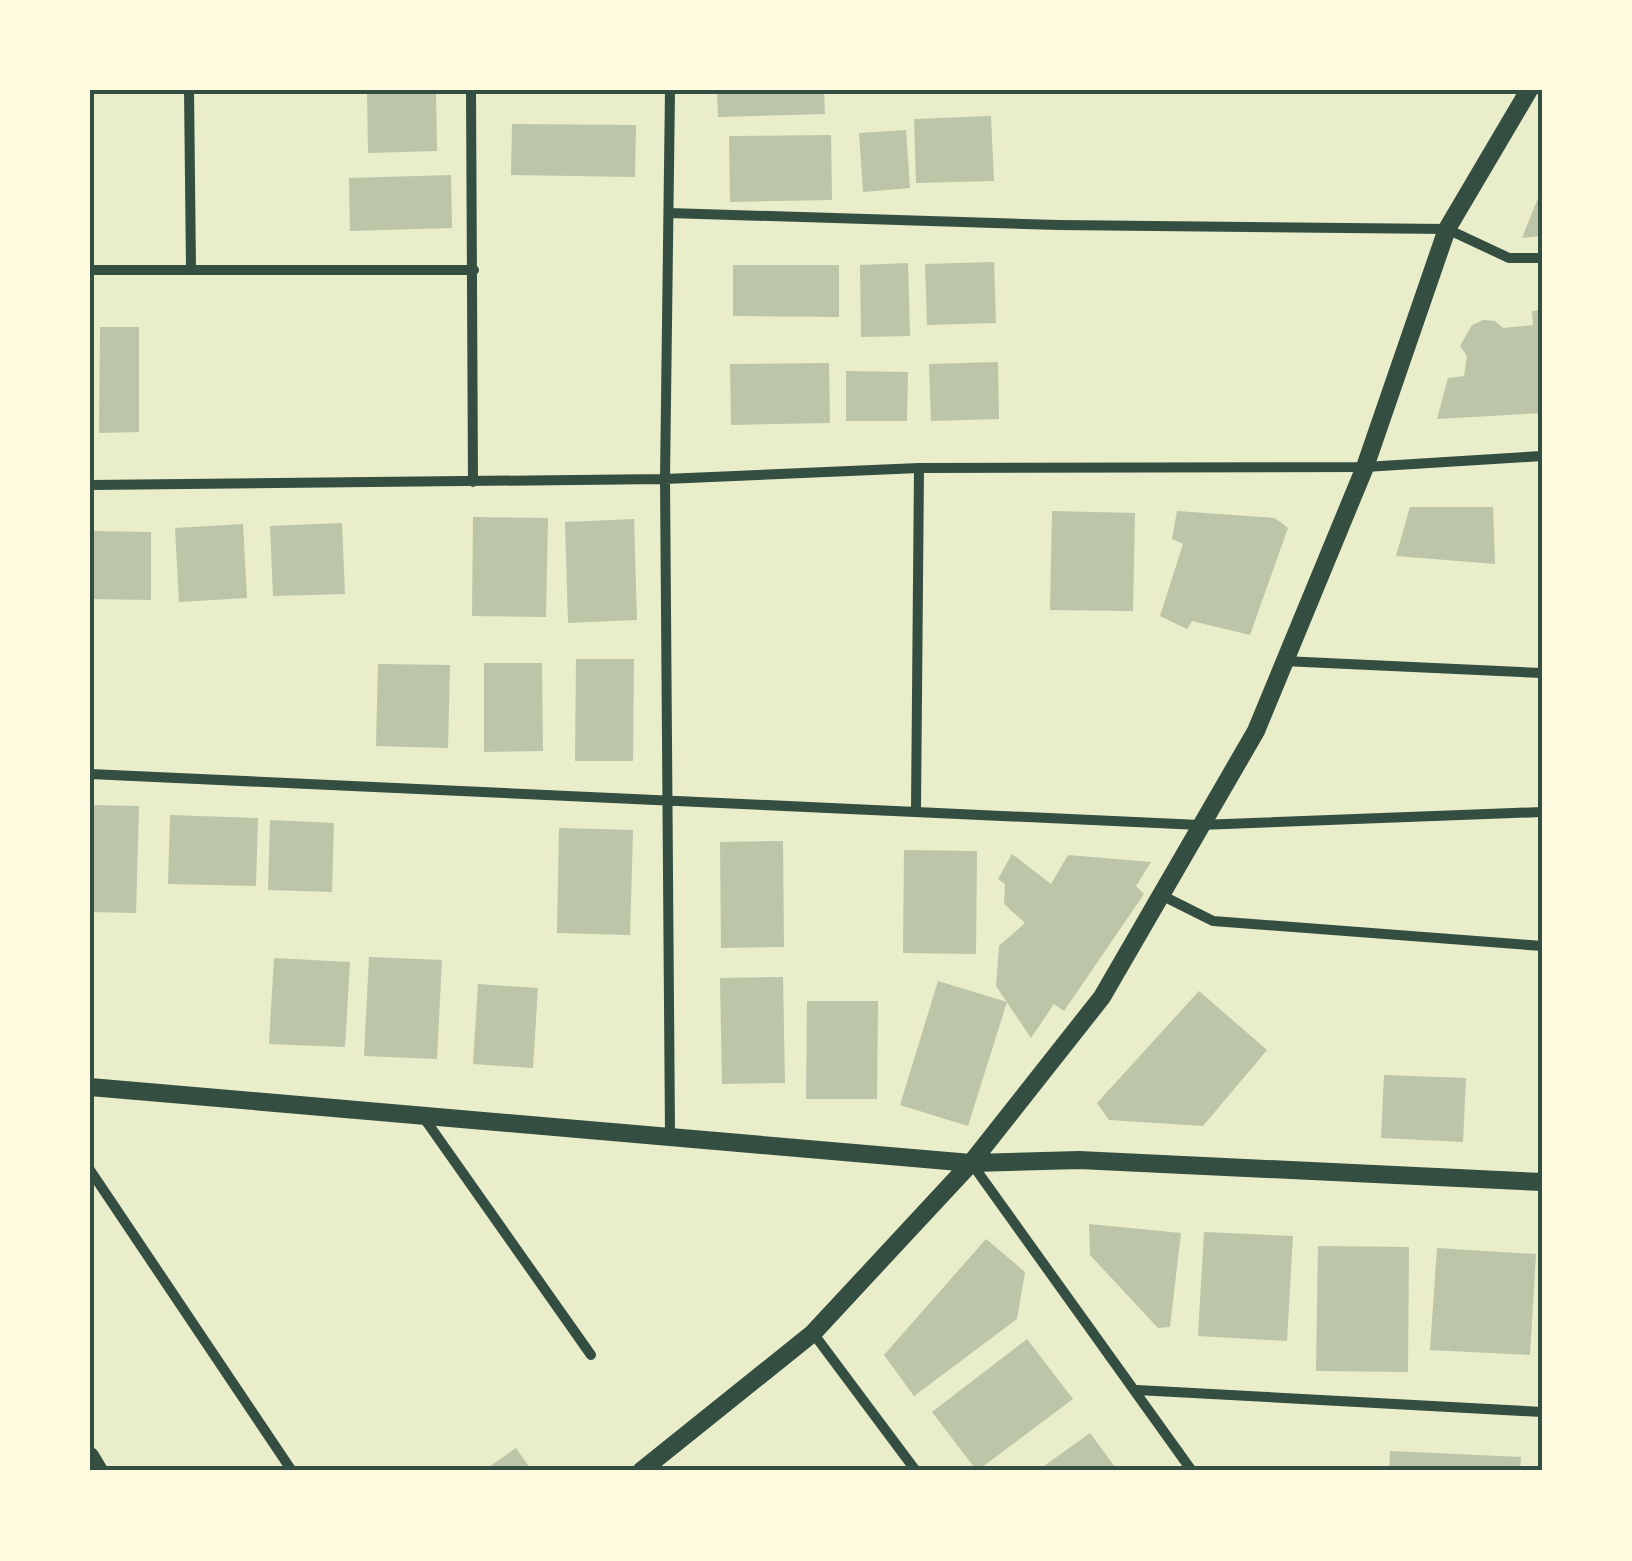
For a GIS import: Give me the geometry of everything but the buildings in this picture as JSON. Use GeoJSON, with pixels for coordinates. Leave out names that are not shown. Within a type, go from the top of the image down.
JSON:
{"type":"FeatureCollection","features":[{"type":"Feature","properties":{"kind":"street"},"geometry":{"type":"LineString","coordinates":[[189,90],[191,268]]}},
{"type":"Feature","properties":{"kind":"street"},"geometry":{"type":"LineString","coordinates":[[471,90],[474,482]]}},
{"type":"Feature","properties":{"kind":"street"},"geometry":{"type":"LineString","coordinates":[[670,90],[664,479],[670,1135]]}},
{"type":"Feature","properties":{"kind":"street"},"geometry":{"type":"LineString","coordinates":[[641,1471],[813,1333],[971,1163],[1102,998],[1256,731],[1365,467],[1446,229],[1529,90]]}},
{"type":"Feature","properties":{"kind":"street"},"geometry":{"type":"LineString","coordinates":[[669,213],[1059,226],[1446,229],[1510,258],[1542,258]]}},
{"type":"Feature","properties":{"kind":"street"},"geometry":{"type":"LineString","coordinates":[[90,270],[474,270]]}},
{"type":"Feature","properties":{"kind":"street"},"geometry":{"type":"LineString","coordinates":[[90,485],[664,479],[919,468],[1365,467],[1542,456]]}},
{"type":"Feature","properties":{"kind":"street"},"geometry":{"type":"LineString","coordinates":[[916,809],[919,468]]}},
{"type":"Feature","properties":{"kind":"street"},"geometry":{"type":"LineString","coordinates":[[1282,661],[1542,673]]}},
{"type":"Feature","properties":{"kind":"street"},"geometry":{"type":"LineString","coordinates":[[90,774],[1200,825],[1542,812]]}},
{"type":"Feature","properties":{"kind":"street"},"geometry":{"type":"LineString","coordinates":[[1161,895],[1213,921],[1542,946]]}},
{"type":"Feature","properties":{"kind":"street"},"geometry":{"type":"LineString","coordinates":[[90,1087],[971,1163],[1079,1160],[1542,1182]]}},
{"type":"Feature","properties":{"kind":"street"},"geometry":{"type":"LineString","coordinates":[[424,1118],[592,1355]]}},
{"type":"Feature","properties":{"kind":"street"},"geometry":{"type":"LineString","coordinates":[[971,1163],[1192,1471]]}},
{"type":"Feature","properties":{"kind":"street"},"geometry":{"type":"LineString","coordinates":[[90,1170],[292,1471]]}},
{"type":"Feature","properties":{"kind":"street"},"geometry":{"type":"LineString","coordinates":[[813,1333],[916,1471]]}},
{"type":"Feature","properties":{"kind":"street"},"geometry":{"type":"LineString","coordinates":[[1137,1390],[1542,1412]]}},
{"type":"Feature","properties":{"kind":"street"},"geometry":{"type":"LineString","coordinates":[[90,1456],[99,1471]]}}]}
